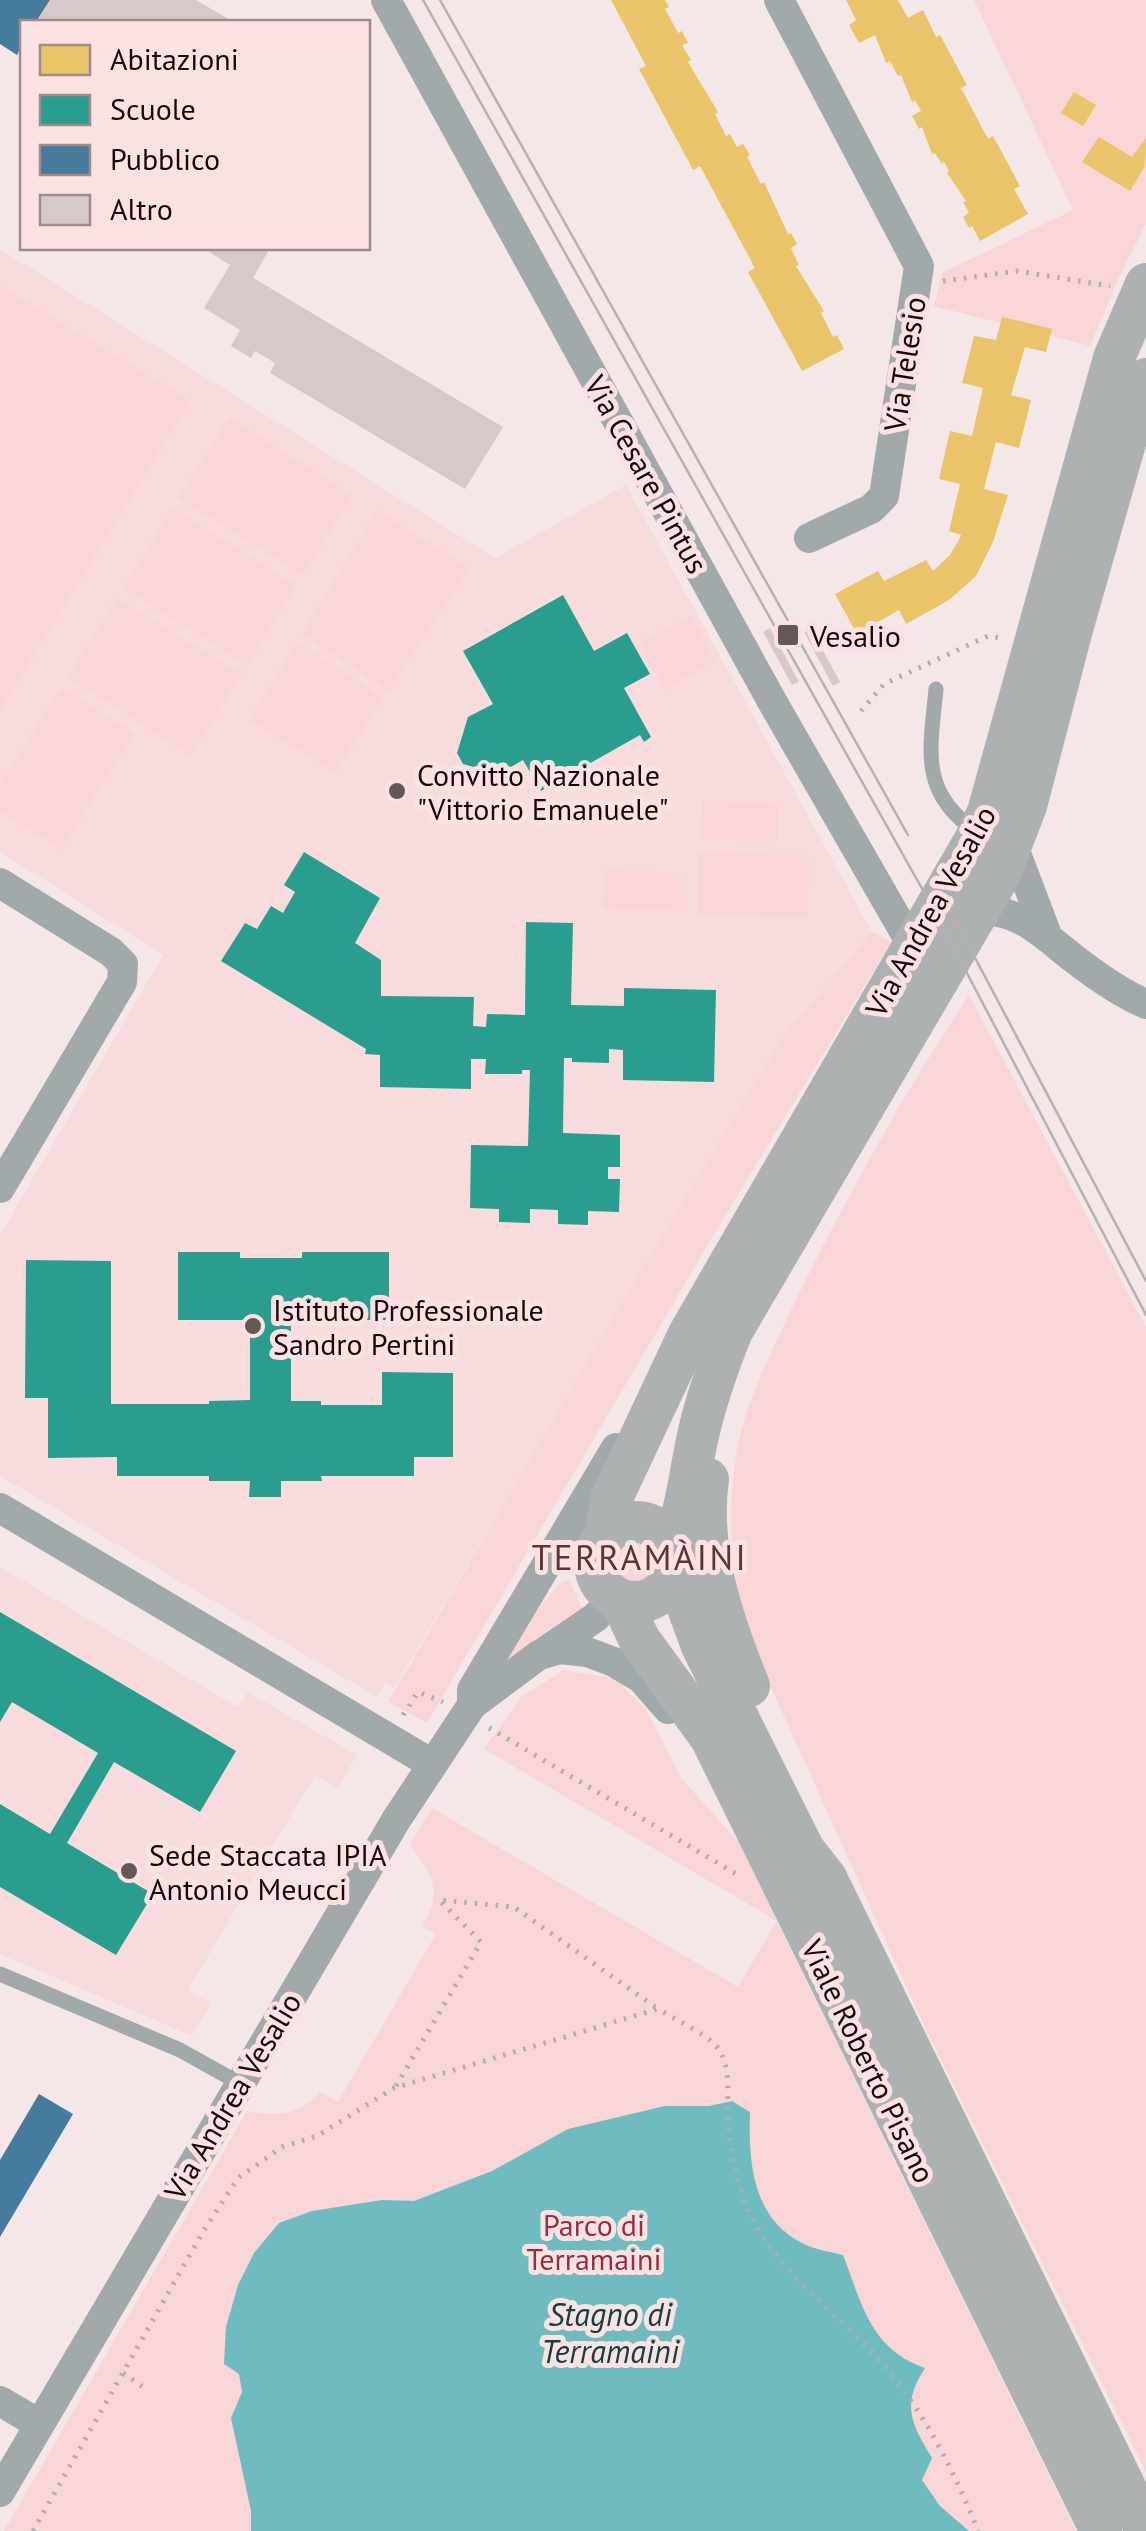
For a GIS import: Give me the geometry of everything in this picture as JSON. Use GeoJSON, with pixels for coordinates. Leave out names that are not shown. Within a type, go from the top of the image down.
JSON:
{"type":"FeatureCollection","features":[{"type":"Feature","properties":{"kind":"main road","name":"Via Andrea Vesalio"},"geometry":{"type":"LineString","coordinates":[[673,1558],[712,1381],[732,1331],[999,876],[995,838],[1004,764],[1135,286]]}},
{"type":"Feature","properties":{"kind":"main road","name":"Via Andrea Vesalio"},"geometry":{"type":"LineString","coordinates":[[602,1539],[611,1500],[689,1334],[912,945],[995,838],[1026,806],[1070,633],[1146,379]]}},
{"type":"Feature","properties":{"kind":"main road","name":"Via Andrea Vesalio"},"geometry":{"type":"LineString","coordinates":[[720,1607],[708,1539],[707,1490],[713,1446],[727,1394],[774,1264]]}},
{"type":"Feature","properties":{"kind":"main road"},"geometry":{"type":"LineString","coordinates":[[628,1522],[654,1527],[673,1558],[662,1593],[649,1600],[617,1599],[597,1578],[594,1564],[602,1539],[628,1522]]}},
{"type":"Feature","properties":{"kind":"main road","name":"Viale Roberto Pisano"},"geometry":{"type":"LineString","coordinates":[[673,1558],[702,1646],[804,1850],[826,1878],[1146,2530]]}},
{"type":"Feature","properties":{"kind":"main road","name":"Viale Roberto Pisano"},"geometry":{"type":"LineString","coordinates":[[617,1599],[639,1639],[711,1738],[1101,2531]]}},
{"type":"Feature","properties":{"kind":"main road","name":"Viale Roberto Pisano"},"geometry":{"type":"LineString","coordinates":[[720,1607],[760,1716],[820,1840],[826,1878]]}},
{"type":"Feature","properties":{"kind":"street","name":"Via Cesare Pintus"},"geometry":{"type":"LineString","coordinates":[[386,0],[773,703],[912,945]]}},
{"type":"Feature","properties":{"kind":"street","name":"Via Telesio"},"geometry":{"type":"LineString","coordinates":[[779,0],[919,266],[884,496],[870,509],[809,538]]}},
{"type":"Feature","properties":{"kind":"street"},"geometry":{"type":"LineString","coordinates":[[995,838],[1047,935]]}},
{"type":"Feature","properties":{"kind":"street"},"geometry":{"type":"LineString","coordinates":[[0,883],[112,952],[124,964],[122,982],[0,1188]]}},
{"type":"Feature","properties":{"kind":"street"},"geometry":{"type":"LineString","coordinates":[[979,911],[998,909],[1047,935],[1072,958],[1146,1004]]}},
{"type":"Feature","properties":{"kind":"street","name":"Via Andrea Vesalio"},"geometry":{"type":"LineString","coordinates":[[0,2492],[239,2083],[432,1764],[672,1348],[689,1334]]}},
{"type":"Feature","properties":{"kind":"street"},"geometry":{"type":"LineString","coordinates":[[0,1508],[432,1764]]}},
{"type":"Feature","properties":{"kind":"street"},"geometry":{"type":"LineString","coordinates":[[544,1570],[602,1539]]}},
{"type":"Feature","properties":{"kind":"street","name":"Via Andrea Vesalio"},"geometry":{"type":"LineString","coordinates":[[463,1708],[617,1599]]}},
{"type":"Feature","properties":{"kind":"street"},"geometry":{"type":"LineString","coordinates":[[539,1655],[560,1649],[587,1652],[641,1678],[730,1778]]}},
{"type":"Feature","properties":{"kind":"street"},"geometry":{"type":"LineString","coordinates":[[0,2401],[40,2424]]}},
{"type":"Feature","properties":{"kind":"lane"},"geometry":{"type":"LineString","coordinates":[[936,689],[931,748],[936,790],[952,816],[995,838]]}},
{"type":"Feature","properties":{"kind":"lane"},"geometry":{"type":"LineString","coordinates":[[0,1974],[180,2050],[239,2083]]}},
{"type":"Feature","properties":{"kind":"path"},"geometry":{"type":"LineString","coordinates":[[916,284],[1018,271],[1135,286]]}},
{"type":"Feature","properties":{"kind":"path"},"geometry":{"type":"LineString","coordinates":[[861,710],[884,684],[988,636],[1036,645]]}},
{"type":"Feature","properties":{"kind":"path"},"geometry":{"type":"LineString","coordinates":[[389,1739],[418,1692],[463,1708],[742,1878]]}},
{"type":"Feature","properties":{"kind":"path"},"geometry":{"type":"LineString","coordinates":[[394,2088],[481,1942],[440,1900],[514,1907],[716,2046],[726,2068],[736,2168],[751,2218],[776,2258],[811,2297],[878,2358],[919,2408],[954,2472],[978,2531]]}},
{"type":"Feature","properties":{"kind":"path"},"geometry":{"type":"LineString","coordinates":[[33,2531],[238,2178],[282,2147],[318,2136],[394,2088],[658,2009]]}},
{"type":"Feature","properties":{"kind":"path"},"geometry":{"type":"LineString","coordinates":[[123,2374],[143,2387]]}},
{"type":"Feature","properties":{"kind":"shaded area","name":"Convitto Nazionale \"Vittorio Emanuele\""},"geometry":{"type":"Polygon","coordinates":[[[0,249],[495,558],[626,485],[872,932],[783,1037],[394,1688],[385,1683],[377,1697],[0,1476],[0,1235],[163,955],[0,852],[0,249]]]}},
{"type":"Feature","properties":{"kind":"shaded area","name":"Sede Staccata IPIA Antonio Meucci"},"geometry":{"type":"Polygon","coordinates":[[[0,1567],[238,1707],[248,1692],[357,1755],[338,1788],[315,1775],[188,1990],[211,2004],[192,2036],[0,1954],[0,1567]]]}},
{"type":"Feature","properties":{"kind":"green space"},"geometry":{"type":"Polygon","coordinates":[[[974,0],[1146,0],[1146,224],[1090,346],[934,306],[942,273],[1073,210],[974,0]]]}},
{"type":"Feature","properties":{"kind":"green space"},"geometry":{"type":"Polygon","coordinates":[[[0,286],[190,401],[0,710],[0,286]]]}},
{"type":"Feature","properties":{"kind":"green space"},"geometry":{"type":"Polygon","coordinates":[[[229,418],[352,495],[303,575],[179,498],[229,418]]]}},
{"type":"Feature","properties":{"kind":"green space"},"geometry":{"type":"Polygon","coordinates":[[[173,508],[296,585],[247,665],[124,588],[173,508]]]}},
{"type":"Feature","properties":{"kind":"green space"},"geometry":{"type":"Polygon","coordinates":[[[377,511],[469,568],[388,691],[302,634],[377,511]]]}},
{"type":"Feature","properties":{"kind":"green space"},"geometry":{"type":"Polygon","coordinates":[[[117,598],[241,674],[191,755],[68,677],[117,598]]]}},
{"type":"Feature","properties":{"kind":"green space"},"geometry":{"type":"Polygon","coordinates":[[[691,616],[715,661],[665,689],[640,643],[691,616]]]}},
{"type":"Feature","properties":{"kind":"green space"},"geometry":{"type":"Polygon","coordinates":[[[297,642],[383,698],[335,772],[250,720],[297,642]]]}},
{"type":"Feature","properties":{"kind":"green space"},"geometry":{"type":"Polygon","coordinates":[[[61,688],[134,733],[61,849],[0,811],[0,785],[61,688]]]}},
{"type":"Feature","properties":{"kind":"green space"},"geometry":{"type":"Polygon","coordinates":[[[702,800],[778,804],[777,841],[700,839],[702,800]]]}},
{"type":"Feature","properties":{"kind":"green space"},"geometry":{"type":"Polygon","coordinates":[[[699,853],[809,856],[807,918],[697,915],[699,853]]]}},
{"type":"Feature","properties":{"kind":"green space"},"geometry":{"type":"Polygon","coordinates":[[[605,870],[681,873],[680,911],[603,908],[605,870]]]}},
{"type":"Feature","properties":{"kind":"green space"},"geometry":{"type":"Polygon","coordinates":[[[872,932],[891,942],[427,1723],[388,1702],[783,1037],[872,932]]]}},
{"type":"Feature","properties":{"kind":"green space"},"geometry":{"type":"Polygon","coordinates":[[[969,995],[1146,1327],[1146,2472],[921,2019],[760,1663],[734,1564],[731,1516],[735,1462],[758,1382],[854,1187],[969,995]]]}},
{"type":"Feature","properties":{"kind":"green space"},"geometry":{"type":"Polygon","coordinates":[[[628,1522],[649,1525],[664,1534],[661,1593],[633,1601],[619,1598],[597,1578],[598,1545],[628,1522]]]}},
{"type":"Feature","properties":{"kind":"green space"},"geometry":{"type":"Polygon","coordinates":[[[569,1580],[583,1610],[488,1672],[559,1584],[569,1580]]]}},
{"type":"Feature","properties":{"kind":"green space"},"geometry":{"type":"Polygon","coordinates":[[[564,1670],[616,1679],[646,1710],[682,1779],[753,1858],[777,1921],[484,1749],[522,1696],[564,1670]]]}},
{"type":"Feature","properties":{"kind":"green space","name":"Parco di Terramaini"},"geometry":{"type":"Polygon","coordinates":[[[432,1808],[738,1987],[777,1921],[1076,2531],[4,2531],[247,2111],[268,2114],[295,2110],[320,2092],[338,2102],[436,1934],[422,1926],[434,1892],[429,1874],[410,1845],[432,1808]]]}},
{"type":"Feature","properties":{"kind":"water","name":"Stagno di Terramaini"},"geometry":{"type":"Polygon","coordinates":[[[732,2101],[750,2112],[750,2151],[757,2188],[774,2220],[804,2244],[843,2255],[863,2307],[880,2337],[906,2360],[925,2368],[911,2404],[914,2424],[932,2458],[922,2480],[940,2506],[969,2531],[251,2531],[251,2511],[231,2418],[242,2392],[239,2374],[224,2364],[226,2327],[238,2285],[254,2253],[279,2223],[312,2211],[382,2200],[414,2201],[492,2171],[568,2129],[665,2106],[709,2106],[732,2101]]]}},
{"type":"Feature","properties":{"kind":"building: Abitazioni"},"geometry":{"type":"Polygon","coordinates":[[[611,0],[665,0],[669,7],[665,9],[688,43],[682,45],[691,60],[688,62],[718,112],[715,114],[726,136],[730,134],[737,147],[743,144],[750,155],[747,157],[761,184],[764,182],[788,234],[797,244],[791,248],[799,265],[796,266],[824,311],[821,313],[833,337],[837,335],[844,349],[802,371],[748,272],[755,268],[700,166],[693,170],[639,69],[646,66],[611,0]]]}},
{"type":"Feature","properties":{"kind":"building: Abitazioni"},"geometry":{"type":"Polygon","coordinates":[[[846,0],[898,0],[908,18],[923,10],[967,85],[961,88],[988,139],[993,136],[1020,186],[1014,189],[1028,214],[980,241],[963,217],[969,213],[963,202],[966,201],[944,162],[932,154],[922,127],[919,129],[912,116],[921,111],[915,100],[912,102],[901,75],[890,61],[886,63],[875,35],[859,43],[849,25],[856,20],[846,0]]]}},
{"type":"Feature","properties":{"kind":"building: Abitazioni"},"geometry":{"type":"Polygon","coordinates":[[[1074,92],[1096,105],[1083,126],[1061,113],[1074,92]]]}},
{"type":"Feature","properties":{"kind":"building: Abitazioni"},"geometry":{"type":"Polygon","coordinates":[[[1099,137],[1132,157],[1146,138],[1145,166],[1130,191],[1082,162],[1099,137]]]}},
{"type":"Feature","properties":{"kind":"building: Abitazioni"},"geometry":{"type":"Polygon","coordinates":[[[1002,317],[1052,329],[1046,352],[1025,347],[1011,395],[1031,400],[1019,448],[996,442],[984,489],[1008,495],[993,542],[976,576],[949,600],[906,624],[899,610],[857,634],[835,594],[878,571],[884,581],[926,560],[933,571],[959,540],[961,535],[949,531],[960,484],[939,479],[950,431],[972,436],[983,388],[962,383],[974,336],[996,340],[1002,317]]]}},
{"type":"Feature","properties":{"kind":"building: Scuole"},"geometry":{"type":"Polygon","coordinates":[[[563,595],[594,651],[627,633],[650,674],[624,688],[651,737],[644,742],[640,735],[541,791],[523,760],[499,774],[463,764],[457,753],[468,717],[493,704],[463,651],[563,595]]]}},
{"type":"Feature","properties":{"kind":"building: Scuole"},"geometry":{"type":"Polygon","coordinates":[[[304,852],[380,898],[355,943],[381,960],[381,996],[474,997],[473,1026],[486,1027],[487,1014],[525,1015],[526,922],[573,923],[571,1005],[624,1006],[624,988],[716,990],[714,1082],[623,1080],[623,1050],[609,1049],[609,1063],[572,1062],[572,1058],[564,1058],[563,1133],[620,1135],[620,1167],[608,1167],[608,1179],[620,1179],[619,1212],[588,1211],[588,1225],[558,1224],[558,1210],[530,1209],[530,1223],[499,1222],[499,1209],[470,1208],[471,1145],[528,1146],[530,1070],[522,1070],[522,1074],[485,1074],[486,1059],[471,1059],[471,1089],[380,1087],[380,1055],[365,1054],[366,1049],[221,961],[245,923],[257,929],[271,906],[283,913],[295,892],[284,885],[304,852]]]}},
{"type":"Feature","properties":{"kind":"building: Scuole"},"geometry":{"type":"Polygon","coordinates":[[[178,1252],[302,1258],[302,1252],[389,1252],[389,1320],[291,1320],[291,1401],[382,1405],[382,1372],[453,1373],[453,1457],[414,1457],[414,1476],[321,1476],[322,1481],[281,1481],[281,1497],[249,1497],[250,1481],[209,1481],[209,1476],[117,1476],[117,1457],[48,1458],[48,1398],[25,1398],[26,1260],[111,1261],[111,1404],[250,1400],[250,1320],[178,1320],[178,1252]]]}},
{"type":"Feature","properties":{"kind":"building: Scuole"},"geometry":{"type":"Polygon","coordinates":[[[0,1612],[236,1751],[200,1812],[114,1762],[67,1843],[153,1894],[116,1955],[0,1887],[0,1804],[50,1834],[98,1753],[12,1702],[0,1722],[0,1612]]]}},
{"type":"Feature","properties":{"kind":"building: Pubblico"},"geometry":{"type":"Polygon","coordinates":[[[0,0],[50,0],[37,20],[20,20],[17,55],[0,44],[0,0]]]}},
{"type":"Feature","properties":{"kind":"building: Pubblico"},"geometry":{"type":"Polygon","coordinates":[[[39,2094],[73,2114],[0,2237],[0,2160],[39,2094]]]}},
{"type":"Feature","properties":{"kind":"building: Altro"},"geometry":{"type":"Polygon","coordinates":[[[50,0],[196,0],[231,20],[37,20],[50,0]]]}},
{"type":"Feature","properties":{"kind":"building: Altro"},"geometry":{"type":"Polygon","coordinates":[[[206,250],[269,250],[253,278],[503,427],[465,489],[270,373],[275,363],[255,351],[251,358],[231,346],[240,330],[204,308],[230,265],[206,250]]]}},
{"type":"Feature","properties":{"kind":"building: Altro"},"geometry":{"type":"Polygon","coordinates":[[[770,628],[799,682],[792,685],[763,632],[770,628]]]}},
{"type":"Feature","properties":{"kind":"building: Altro"},"geometry":{"type":"Polygon","coordinates":[[[811,629],[840,682],[833,686],[804,632],[811,629]]]}},
{"type":"Feature","properties":{"kind":"tram line"},"geometry":{"type":"LineString","coordinates":[[423,0],[934,910],[1146,1315]]}},
{"type":"Feature","properties":{"kind":"tram line"},"geometry":{"type":"LineString","coordinates":[[440,0],[908,835]]}},
{"type":"Feature","properties":{"kind":"tram line"},"geometry":{"type":"LineString","coordinates":[[954,918],[1146,1281]]}},
{"type":"Feature","properties":{"kind":"place","name":"Vesalio"},"geometry":{"type":"Point","coordinates":[788,635]}},
{"type":"Feature","properties":{"kind":"place","name":"Convitto Nazionale \"Vittorio Emanuele\""},"geometry":{"type":"Point","coordinates":[397,791]}},
{"type":"Feature","properties":{"kind":"place","name":"Istituto Professionale Sandro Pertini"},"geometry":{"type":"Point","coordinates":[253,1326]}},
{"type":"Feature","properties":{"kind":"place","name":"Sede Staccata IPIA Antonio Meucci"},"geometry":{"type":"Point","coordinates":[129,1871]}},
{"type":"Feature","properties":{"kind":"district","name":"TERRAMÀINI"},"geometry":{"type":"Point","coordinates":[640,1557]}}]}
